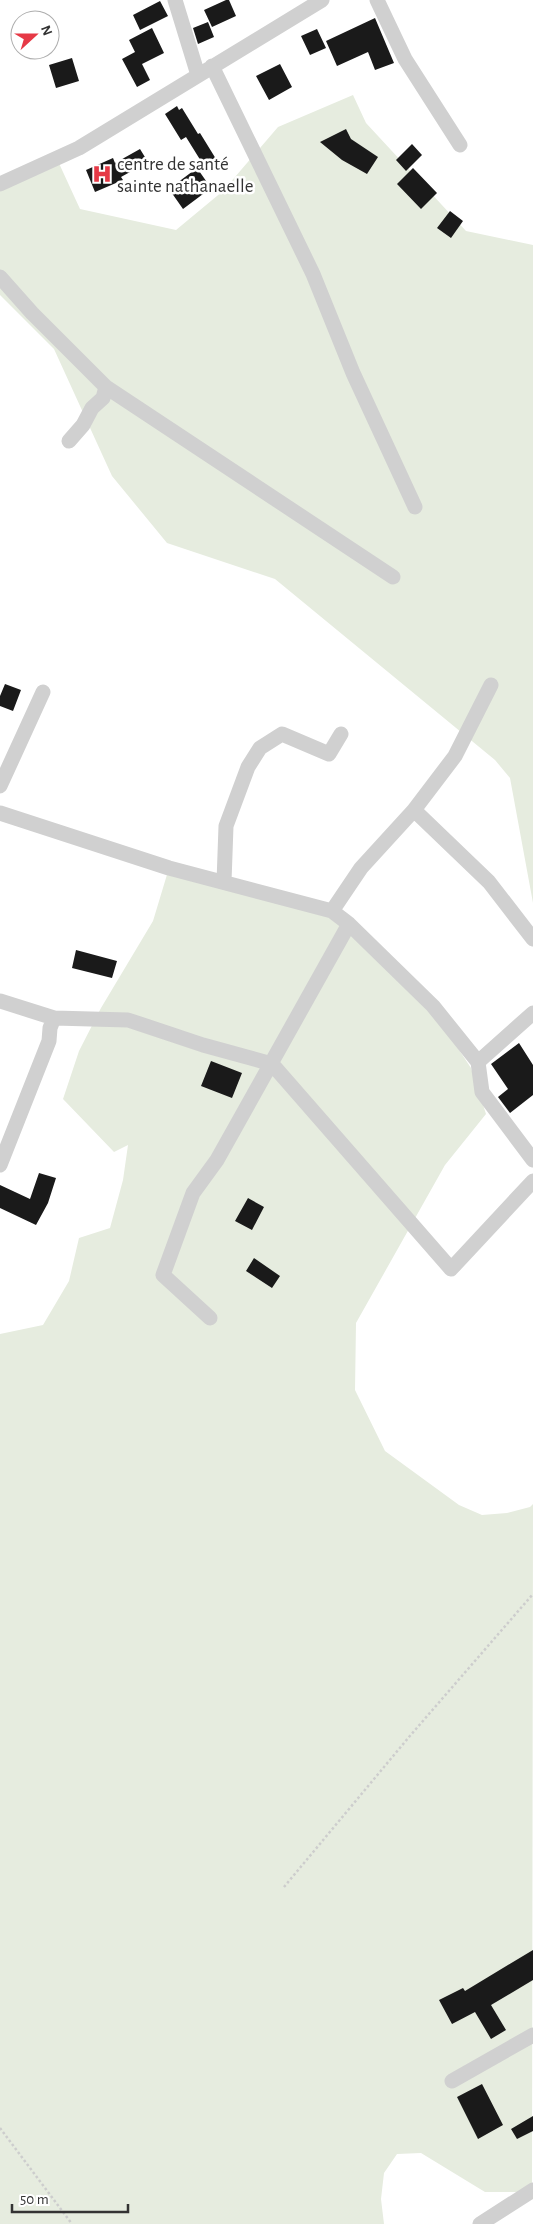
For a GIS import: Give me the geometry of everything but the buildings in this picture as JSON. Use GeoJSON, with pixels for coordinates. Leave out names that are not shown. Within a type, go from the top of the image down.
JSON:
{"type":"FeatureCollection","features":[{"type":"Feature","properties":{"kind":"street"},"geometry":{"type":"LineString","coordinates":[[175,0],[198,75]]}},
{"type":"Feature","properties":{"kind":"street"},"geometry":{"type":"LineString","coordinates":[[0,184],[79,148],[322,0]]}},
{"type":"Feature","properties":{"kind":"street"},"geometry":{"type":"LineString","coordinates":[[377,0],[405,59],[460,145]]}},
{"type":"Feature","properties":{"kind":"street"},"geometry":{"type":"LineString","coordinates":[[212,66],[312,274],[353,373],[415,507]]}},
{"type":"Feature","properties":{"kind":"street"},"geometry":{"type":"LineString","coordinates":[[0,277],[32,314],[106,387],[393,577]]}},
{"type":"Feature","properties":{"kind":"street"},"geometry":{"type":"LineString","coordinates":[[69,440],[83,425],[92,408],[103,398],[106,387]]}},
{"type":"Feature","properties":{"kind":"street"},"geometry":{"type":"LineString","coordinates":[[332,911],[361,868],[414,810],[456,756],[491,685]]}},
{"type":"Feature","properties":{"kind":"street"},"geometry":{"type":"LineString","coordinates":[[0,786],[43,692]]}},
{"type":"Feature","properties":{"kind":"street"},"geometry":{"type":"LineString","coordinates":[[224,882],[226,826],[248,767],[260,748],[282,734],[329,754],[341,734]]}},
{"type":"Feature","properties":{"kind":"street"},"geometry":{"type":"LineString","coordinates":[[414,810],[489,882],[533,939]]}},
{"type":"Feature","properties":{"kind":"street"},"geometry":{"type":"LineString","coordinates":[[0,813],[170,868],[332,911],[349,924],[433,1006],[478,1062],[482,1092],[533,1160]]}},
{"type":"Feature","properties":{"kind":"street"},"geometry":{"type":"LineString","coordinates":[[210,1318],[163,1275],[193,1192],[217,1160],[349,924]]}},
{"type":"Feature","properties":{"kind":"street"},"geometry":{"type":"LineString","coordinates":[[0,1001],[54,1018],[128,1020],[203,1045],[272,1064],[451,1269],[533,1181]]}},
{"type":"Feature","properties":{"kind":"street"},"geometry":{"type":"LineString","coordinates":[[478,1062],[533,1013]]}},
{"type":"Feature","properties":{"kind":"street"},"geometry":{"type":"LineString","coordinates":[[0,1165],[49,1041],[50,1028],[54,1018]]}},
{"type":"Feature","properties":{"kind":"street"},"geometry":{"type":"LineString","coordinates":[[452,2081],[533,2035]]}},
{"type":"Feature","properties":{"kind":"street"},"geometry":{"type":"LineString","coordinates":[[480,2224],[533,2190]]}},
{"type":"Feature","properties":{"kind":"path"},"geometry":{"type":"LineString","coordinates":[[284,1887],[533,1594]]}},
{"type":"Feature","properties":{"kind":"path"},"geometry":{"type":"LineString","coordinates":[[0,2128],[72,2224]]}},
{"type":"Feature","properties":{"kind":"shaded area"},"geometry":{"type":"Polygon","coordinates":[[[353,95],[366,123],[466,231],[533,245],[533,903],[510,778],[495,760],[275,579],[167,543],[112,476],[54,349],[0,295],[0,186],[57,159],[80,209],[176,230],[223,191],[278,127],[353,95]]]}},
{"type":"Feature","properties":{"kind":"shaded area"},"geometry":{"type":"Polygon","coordinates":[[[169,868],[340,913],[424,997],[471,1068],[486,1114],[445,1165],[356,1323],[355,1390],[385,1451],[459,1505],[482,1515],[507,1513],[530,1507],[533,1504],[532,2192],[485,2192],[421,2153],[397,2154],[384,2173],[381,2199],[384,2224],[0,2224],[0,1334],[43,1325],[69,1281],[79,1238],[110,1228],[123,1180],[128,1145],[114,1152],[63,1099],[79,1051],[101,1008],[153,921],[169,868]]]}},
{"type":"Feature","properties":{"kind":"place","name":"centre de santé sainte nathanaelle"},"geometry":{"type":"Point","coordinates":[102,174]}}]}
